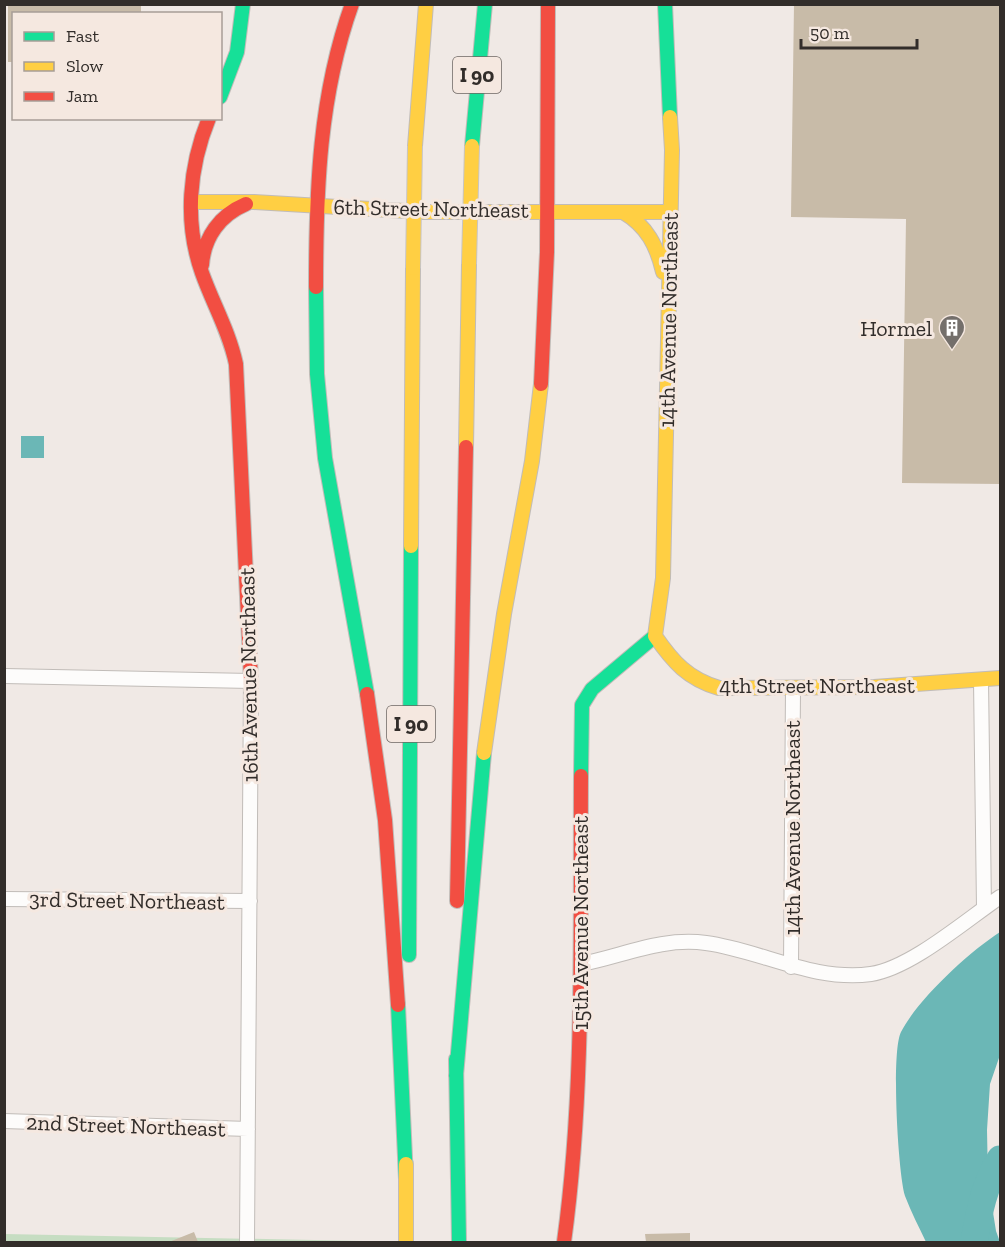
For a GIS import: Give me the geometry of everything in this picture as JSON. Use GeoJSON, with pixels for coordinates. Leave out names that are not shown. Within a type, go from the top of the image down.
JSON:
{"type":"FeatureCollection","features":[{"type":"Feature","properties":{"kind":"main road"},"geometry":{"type":"LineString","coordinates":[[222,93],[233,71],[239,47],[243,4]]}},
{"type":"Feature","properties":{"kind":"main road"},"geometry":{"type":"LineString","coordinates":[[352,4],[336,47],[327,85],[318,160],[316,325],[320,412],[332,504],[363,658],[380,773],[390,883],[406,1179]]}},
{"type":"Feature","properties":{"kind":"main road","name":"I 90"},"geometry":{"type":"LineString","coordinates":[[406,1242],[413,268],[415,146],[426,4]]}},
{"type":"Feature","properties":{"kind":"main road","name":"I 90"},"geometry":{"type":"LineString","coordinates":[[459,1242],[456,1076],[458,835],[469,264],[472,146],[485,4]]}},
{"type":"Feature","properties":{"kind":"main road"},"geometry":{"type":"LineString","coordinates":[[456,1076],[465,961],[494,682],[530,482],[540,399],[546,211],[548,4]]}},
{"type":"Feature","properties":{"kind":"main road","name":"14th Avenue Northeast"},"geometry":{"type":"LineString","coordinates":[[655,636],[663,578],[670,212],[670,97],[664,4]]}},
{"type":"Feature","properties":{"kind":"main road","name":"16th Avenue Northeast"},"geometry":{"type":"LineString","coordinates":[[208,120],[198,144],[192,202],[195,251],[224,320],[236,364],[251,681]]}},
{"type":"Feature","properties":{"kind":"main road","name":"6th Street Northeast"},"geometry":{"type":"LineString","coordinates":[[192,202],[254,202],[411,211],[670,212]]}},
{"type":"Feature","properties":{"kind":"main road"},"geometry":{"type":"LineString","coordinates":[[202,270],[204,248],[217,226],[232,210],[254,202]]}},
{"type":"Feature","properties":{"kind":"main road"},"geometry":{"type":"LineString","coordinates":[[622,212],[632,216],[649,232],[656,247],[668,303]]}},
{"type":"Feature","properties":{"kind":"main road","name":"4th Street Northeast"},"geometry":{"type":"LineString","coordinates":[[655,636],[675,664],[697,682],[719,688],[793,689],[1000,678]]}},
{"type":"Feature","properties":{"kind":"main road","name":"15th Avenue Northeast"},"geometry":{"type":"LineString","coordinates":[[564,1242],[576,1132],[582,705],[592,689],[655,636]]}},
{"type":"Feature","properties":{"kind":"street"},"geometry":{"type":"LineString","coordinates":[[4,676],[251,681]]}},
{"type":"Feature","properties":{"kind":"street"},"geometry":{"type":"LineString","coordinates":[[981,680],[984,908]]}},
{"type":"Feature","properties":{"kind":"street","name":"16th Avenue Northeast"},"geometry":{"type":"LineString","coordinates":[[247,1242],[251,681]]}},
{"type":"Feature","properties":{"kind":"street","name":"14th Avenue Northeast"},"geometry":{"type":"LineString","coordinates":[[792,967],[793,689]]}},
{"type":"Feature","properties":{"kind":"street"},"geometry":{"type":"LineString","coordinates":[[580,964],[673,941],[707,943],[792,967],[850,974],[872,974],[900,965],[1000,897]]}},
{"type":"Feature","properties":{"kind":"street","name":"3rd Street Northeast"},"geometry":{"type":"LineString","coordinates":[[4,899],[250,901]]}},
{"type":"Feature","properties":{"kind":"street","name":"2nd Street Northeast"},"geometry":{"type":"LineString","coordinates":[[4,1121],[248,1129]]}},
{"type":"Feature","properties":{"kind":"green space"},"geometry":{"type":"Polygon","coordinates":[[[5,1234],[363,1241],[363,1242],[5,1242],[5,1234]]]}},
{"type":"Feature","properties":{"kind":"water"},"geometry":{"type":"Polygon","coordinates":[[[21,436],[44,436],[44,458],[21,458],[21,436]]]}},
{"type":"Feature","properties":{"kind":"water"},"geometry":{"type":"Polygon","coordinates":[[[1000,932],[1000,1055],[990,1084],[987,1130],[988,1181],[996,1231],[1000,1242],[926,1242],[907,1202],[902,1183],[896,1087],[898,1044],[901,1032],[919,1005],[974,951],[1000,932]]]}},
{"type":"Feature","properties":{"kind":"building"},"geometry":{"type":"Polygon","coordinates":[[[8,4],[141,4],[141,12],[12,12],[12,62],[8,62],[8,4]]]}},
{"type":"Feature","properties":{"kind":"building","name":"Hormel"},"geometry":{"type":"Polygon","coordinates":[[[794,4],[1000,4],[1000,484],[902,483],[906,219],[791,217],[794,4]]]}},
{"type":"Feature","properties":{"kind":"building"},"geometry":{"type":"Polygon","coordinates":[[[194,1232],[198,1242],[169,1242],[194,1232]]]}},
{"type":"Feature","properties":{"kind":"building"},"geometry":{"type":"Polygon","coordinates":[[[690,1233],[690,1242],[646,1242],[645,1234],[690,1233]]]}},
{"type":"Feature","properties":{"kind":"waterway"},"geometry":{"type":"LineString","coordinates":[[974,1242],[986,1189],[1000,1159]]}},
{"type":"Feature","properties":{"kind":"traffic: fast"},"geometry":{"type":"LineString","coordinates":[[222,92],[237,52],[243,4]]}},
{"type":"Feature","properties":{"kind":"traffic: fast"},"geometry":{"type":"LineString","coordinates":[[472,146],[485,4]]}},
{"type":"Feature","properties":{"kind":"traffic: fast"},"geometry":{"type":"LineString","coordinates":[[665,4],[670,117]]}},
{"type":"Feature","properties":{"kind":"traffic: fast"},"geometry":{"type":"LineString","coordinates":[[316,287],[317,374],[325,458],[367,694]]}},
{"type":"Feature","properties":{"kind":"traffic: fast"},"geometry":{"type":"LineString","coordinates":[[409,955],[411,546]]}},
{"type":"Feature","properties":{"kind":"traffic: fast"},"geometry":{"type":"LineString","coordinates":[[581,776],[582,705],[592,689],[655,636]]}},
{"type":"Feature","properties":{"kind":"traffic: fast"},"geometry":{"type":"LineString","coordinates":[[456,1076],[484,753]]}},
{"type":"Feature","properties":{"kind":"traffic: fast"},"geometry":{"type":"LineString","coordinates":[[398,1005],[406,1179]]}},
{"type":"Feature","properties":{"kind":"traffic: fast"},"geometry":{"type":"LineString","coordinates":[[456,1059],[459,1242]]}},
{"type":"Feature","properties":{"kind":"traffic: slow"},"geometry":{"type":"LineString","coordinates":[[415,146],[426,4]]}},
{"type":"Feature","properties":{"kind":"traffic: slow"},"geometry":{"type":"LineString","coordinates":[[655,636],[663,578],[672,150],[670,117]]}},
{"type":"Feature","properties":{"kind":"traffic: slow"},"geometry":{"type":"LineString","coordinates":[[413,268],[415,146]]}},
{"type":"Feature","properties":{"kind":"traffic: slow"},"geometry":{"type":"LineString","coordinates":[[469,264],[472,146]]}},
{"type":"Feature","properties":{"kind":"traffic: slow"},"geometry":{"type":"LineString","coordinates":[[192,202],[254,202],[422,212],[670,212]]}},
{"type":"Feature","properties":{"kind":"traffic: slow"},"geometry":{"type":"LineString","coordinates":[[623,212],[645,230],[658,254],[663,272]]}},
{"type":"Feature","properties":{"kind":"traffic: slow"},"geometry":{"type":"LineString","coordinates":[[466,447],[469,264]]}},
{"type":"Feature","properties":{"kind":"traffic: slow"},"geometry":{"type":"LineString","coordinates":[[411,546],[413,268]]}},
{"type":"Feature","properties":{"kind":"traffic: slow"},"geometry":{"type":"LineString","coordinates":[[484,753],[504,614],[532,461],[541,384]]}},
{"type":"Feature","properties":{"kind":"traffic: slow"},"geometry":{"type":"LineString","coordinates":[[655,636],[682,668],[698,680],[719,688],[874,687],[1000,678]]}},
{"type":"Feature","properties":{"kind":"traffic: slow"},"geometry":{"type":"LineString","coordinates":[[406,1164],[406,1242]]}},
{"type":"Feature","properties":{"kind":"traffic: jam"},"geometry":{"type":"LineString","coordinates":[[316,287],[319,179],[326,108],[332,73],[352,4]]}},
{"type":"Feature","properties":{"kind":"traffic: jam"},"geometry":{"type":"LineString","coordinates":[[541,384],[547,252],[548,4]]}},
{"type":"Feature","properties":{"kind":"traffic: jam"},"geometry":{"type":"LineString","coordinates":[[208,120],[193,175],[191,214],[196,254],[236,364],[251,681]]}},
{"type":"Feature","properties":{"kind":"traffic: jam"},"geometry":{"type":"LineString","coordinates":[[202,265],[206,245],[215,228],[228,214],[246,204]]}},
{"type":"Feature","properties":{"kind":"traffic: jam"},"geometry":{"type":"LineString","coordinates":[[457,901],[466,447]]}},
{"type":"Feature","properties":{"kind":"traffic: jam"},"geometry":{"type":"LineString","coordinates":[[367,694],[385,820],[398,1005]]}},
{"type":"Feature","properties":{"kind":"traffic: jam"},"geometry":{"type":"LineString","coordinates":[[564,1242],[571,1184],[578,1068],[581,776]]}},
{"type":"Feature","properties":{"kind":"place","name":"Hormel"},"geometry":{"type":"Point","coordinates":[952,351]}}]}
